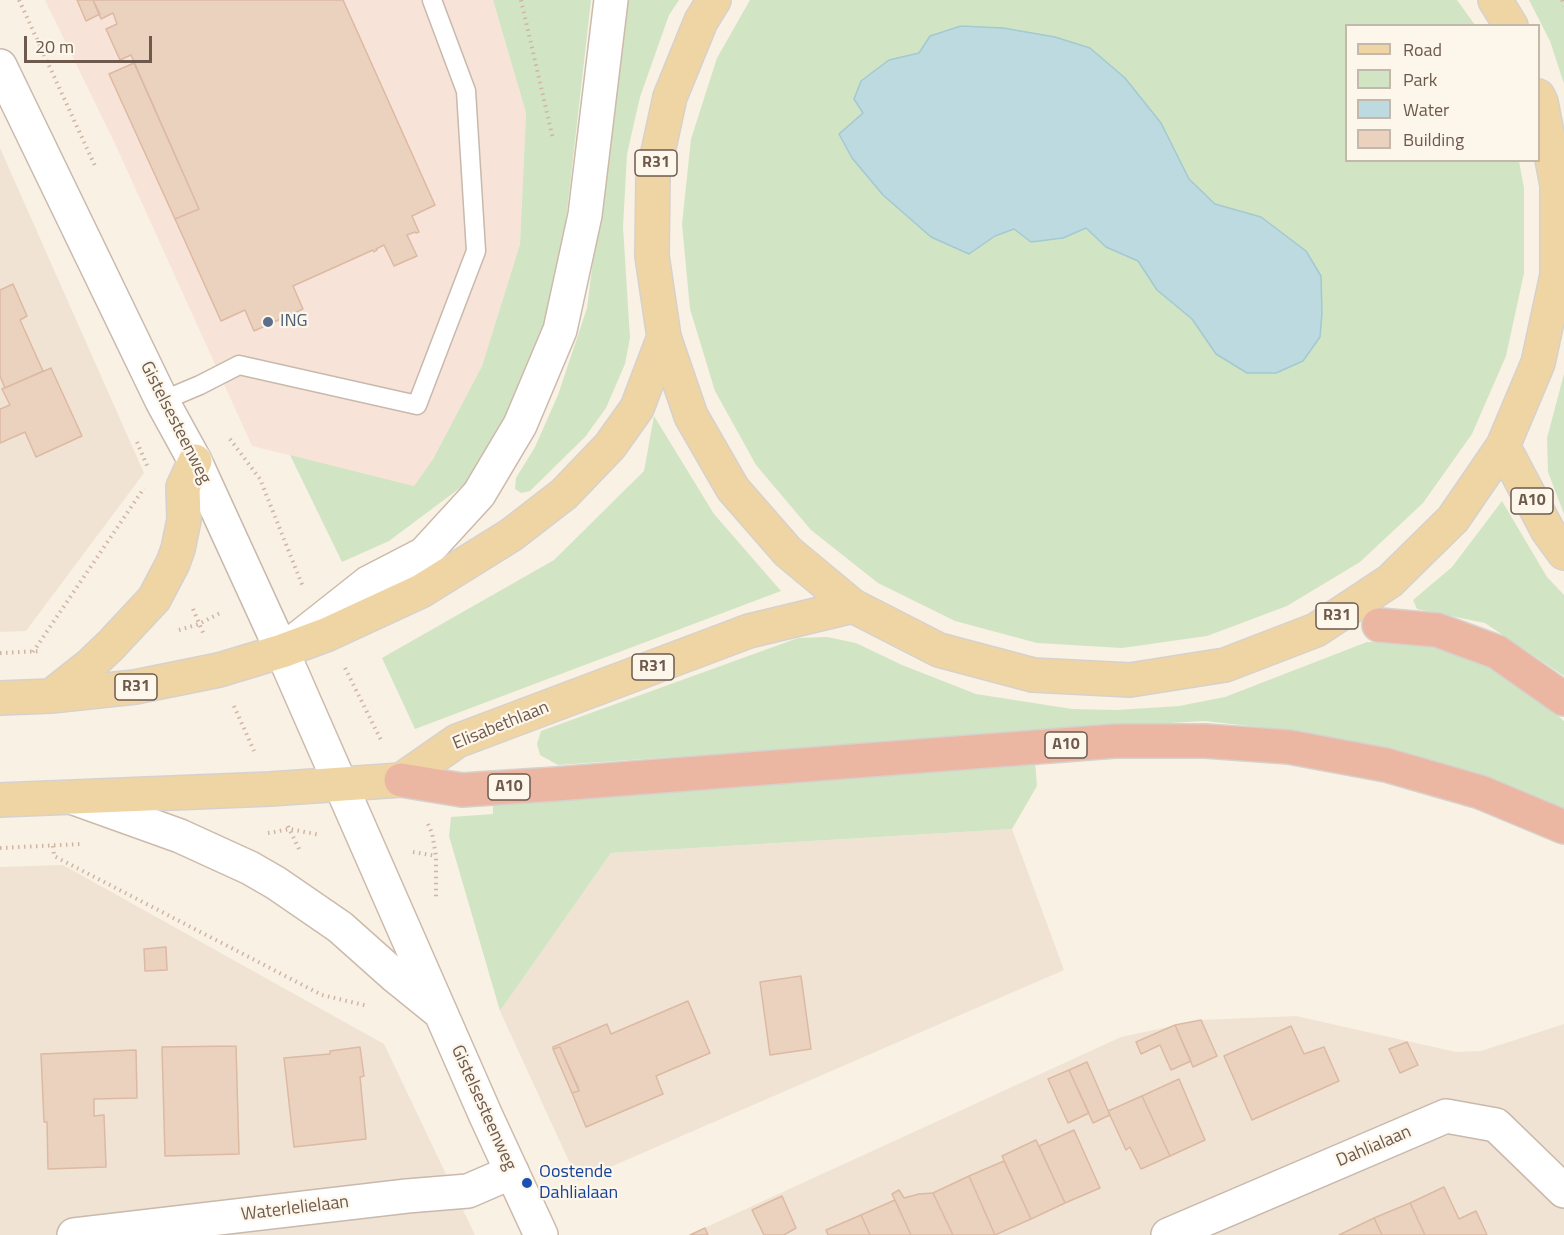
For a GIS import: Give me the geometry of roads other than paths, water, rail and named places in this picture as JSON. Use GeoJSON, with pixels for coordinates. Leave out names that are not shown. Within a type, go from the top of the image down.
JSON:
{"type":"FeatureCollection","features":[{"type":"Feature","properties":{"kind":"highway"},"geometry":{"type":"LineString","coordinates":[[1379,625],[1437,630],[1497,652],[1564,699]]}},
{"type":"Feature","properties":{"kind":"highway","name":"A10"},"geometry":{"type":"LineString","coordinates":[[401,780],[462,790],[1115,741],[1205,741],[1289,747],[1386,765],[1480,792],[1564,827]]}},
{"type":"Feature","properties":{"kind":"main road"},"geometry":{"type":"LineString","coordinates":[[324,627],[368,583],[424,554],[479,494],[520,425],[560,330],[585,214],[611,0]]}},
{"type":"Feature","properties":{"kind":"main road","name":"R31"},"geometry":{"type":"LineString","coordinates":[[714,0],[701,21],[670,97],[653,176],[652,256],[664,337],[691,416],[733,489],[788,552],[853,606],[939,650],[1033,675],[1130,680],[1226,665],[1316,630],[1390,581],[1453,519],[1503,446],[1538,363],[1557,275],[1560,179],[1540,99]]}},
{"type":"Feature","properties":{"kind":"main road"},"geometry":{"type":"LineString","coordinates":[[1495,0],[1510,24]]}},
{"type":"Feature","properties":{"kind":"main road","name":"Gistelsesteenweg"},"geometry":{"type":"LineString","coordinates":[[1,69],[162,400],[195,461],[282,651],[440,1012],[541,1235]]}},
{"type":"Feature","properties":{"kind":"main road","name":"R31"},"geometry":{"type":"LineString","coordinates":[[0,698],[51,696],[135,687],[219,670],[282,651],[324,627],[421,591],[511,535],[564,494],[610,446],[637,408],[664,337]]}},
{"type":"Feature","properties":{"kind":"main road","name":"A10"},"geometry":{"type":"LineString","coordinates":[[1503,446],[1548,531],[1564,553]]}},
{"type":"Feature","properties":{"kind":"main road"},"geometry":{"type":"LineString","coordinates":[[51,696],[104,652],[154,599],[178,549],[184,520],[183,487],[195,461]]}},
{"type":"Feature","properties":{"kind":"main road","name":"Elisabethlaan"},"geometry":{"type":"LineString","coordinates":[[401,780],[457,741],[749,631],[853,606]]}},
{"type":"Feature","properties":{"kind":"main road"},"geometry":{"type":"LineString","coordinates":[[1316,630],[1379,625]]}},
{"type":"Feature","properties":{"kind":"main road"},"geometry":{"type":"LineString","coordinates":[[0,800],[270,789],[401,780]]}},
{"type":"Feature","properties":{"kind":"main road"},"geometry":{"type":"LineString","coordinates":[[74,798],[180,836],[250,868],[276,883],[340,927],[440,1012]]}},
{"type":"Feature","properties":{"kind":"main road","name":"Dahlialaan"},"geometry":{"type":"LineString","coordinates":[[1185,1231],[1446,1116],[1496,1125],[1564,1191]]}},
{"type":"Feature","properties":{"kind":"main road","name":"Waterlelielaan"},"geometry":{"type":"LineString","coordinates":[[74,1235],[407,1196],[468,1191],[512,1172]]}},
{"type":"Feature","properties":{"kind":"lane"},"geometry":{"type":"LineString","coordinates":[[162,400],[200,385],[239,365],[417,405],[476,251],[466,91],[432,0]]}},
{"type":"Feature","properties":{"kind":"water"},"geometry":{"type":"Polygon","coordinates":[[[961,26],[1003,28],[1055,37],[1090,48],[1125,78],[1161,123],[1189,179],[1215,204],[1261,217],[1306,251],[1321,276],[1322,313],[1320,337],[1303,361],[1276,373],[1247,373],[1216,354],[1192,319],[1157,290],[1138,261],[1106,247],[1086,228],[1063,238],[1031,242],[1014,229],[995,236],[969,254],[931,237],[883,195],[852,158],[839,134],[863,113],[854,99],[861,81],[889,60],[919,53],[930,36],[961,26]]]}},
{"type":"Feature","properties":{"kind":"place","name":"ING"},"geometry":{"type":"Point","coordinates":[268,322]}},
{"type":"Feature","properties":{"kind":"place","name":"Oostende Dahlialaan"},"geometry":{"type":"Point","coordinates":[527,1183]}}]}
